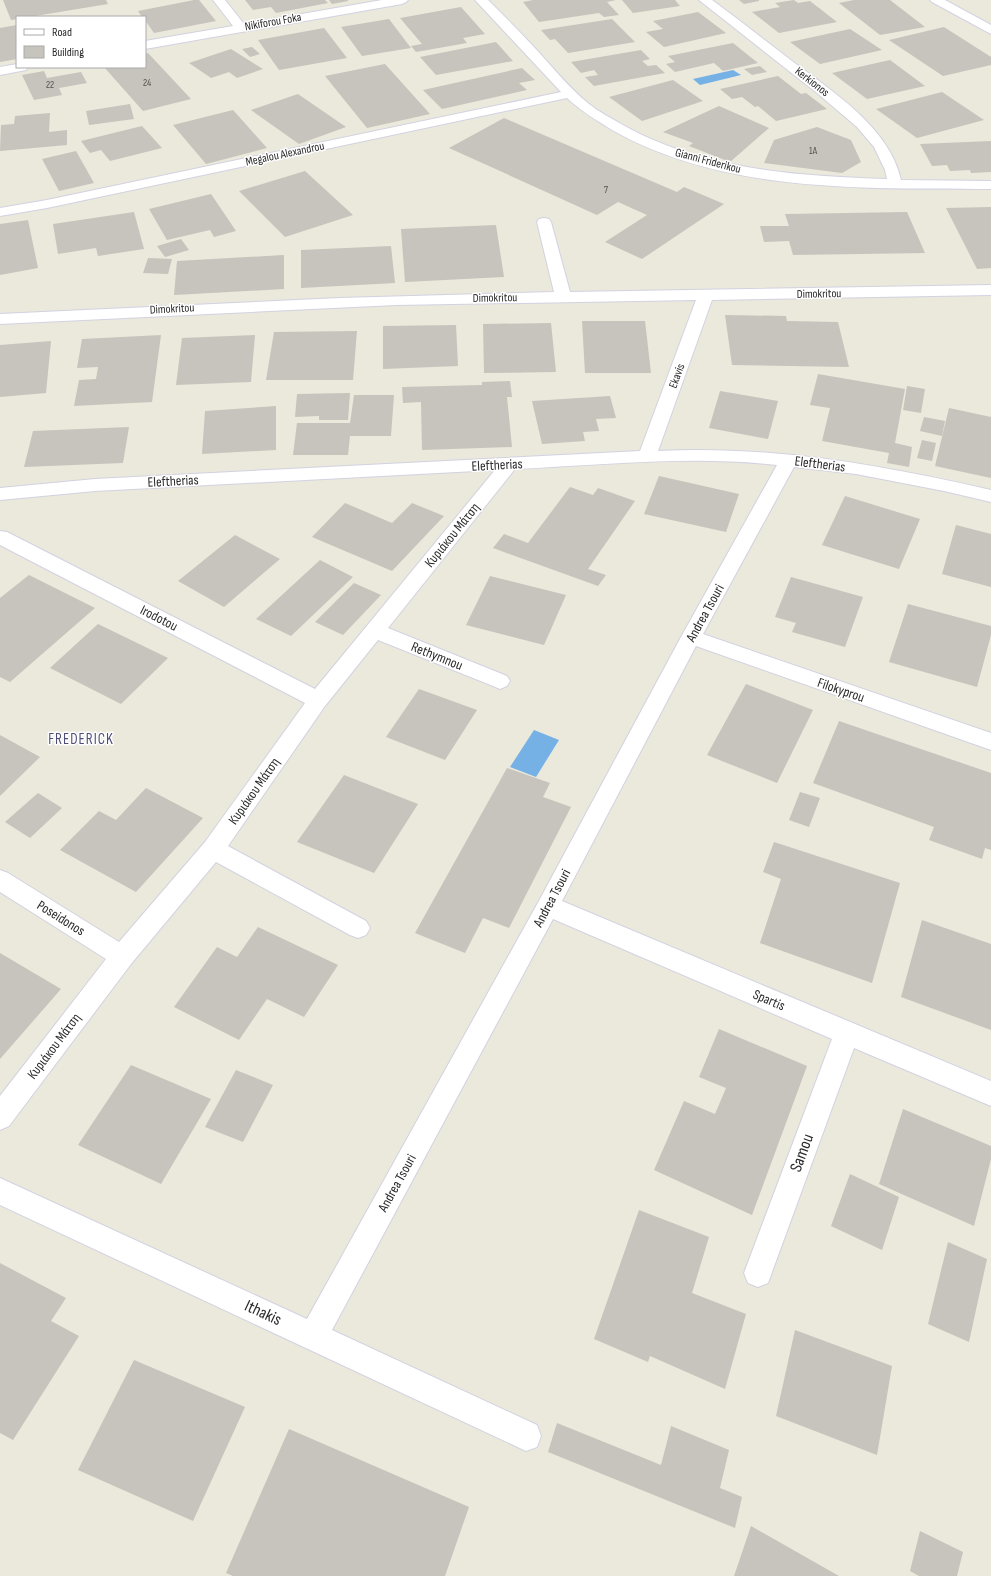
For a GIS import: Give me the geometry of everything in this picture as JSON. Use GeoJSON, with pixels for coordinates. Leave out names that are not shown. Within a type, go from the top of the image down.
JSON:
{"type":"FeatureCollection","features":[{"type":"Feature","properties":{"kind":"street"},"geometry":{"type":"LineString","coordinates":[[219,0],[240,27]]}},
{"type":"Feature","properties":{"kind":"street","name":"Nikiforou Foka"},"geometry":{"type":"LineString","coordinates":[[146,44],[402,0]]}},
{"type":"Feature","properties":{"kind":"street","name":"Gianni Friderikou"},"geometry":{"type":"LineString","coordinates":[[481,0],[570,94],[594,113],[630,134],[665,149],[710,163],[754,173],[806,180],[895,184],[991,185]]}},
{"type":"Feature","properties":{"kind":"street","name":"Kerkionos"},"geometry":{"type":"LineString","coordinates":[[705,0],[822,90],[862,124],[880,146],[892,170],[895,184]]}},
{"type":"Feature","properties":{"kind":"street"},"geometry":{"type":"LineString","coordinates":[[936,0],[991,30]]}},
{"type":"Feature","properties":{"kind":"street"},"geometry":{"type":"LineString","coordinates":[[0,71],[16,68]]}},
{"type":"Feature","properties":{"kind":"street","name":"Megalou Alexandrou"},"geometry":{"type":"LineString","coordinates":[[0,212],[54,203],[570,94]]}},
{"type":"Feature","properties":{"kind":"street"},"geometry":{"type":"LineString","coordinates":[[544,222],[563,297]]}},
{"type":"Feature","properties":{"kind":"street","name":"Dimokritou"},"geometry":{"type":"LineString","coordinates":[[0,319],[233,306],[563,297],[840,294],[991,290]]}},
{"type":"Feature","properties":{"kind":"street","name":"Ekavis"},"geometry":{"type":"LineString","coordinates":[[647,456],[706,295]]}},
{"type":"Feature","properties":{"kind":"street","name":"Eleftherias"},"geometry":{"type":"LineString","coordinates":[[0,494],[95,485],[509,465],[647,456],[749,456],[893,474],[991,496]]}},
{"type":"Feature","properties":{"kind":"street","name":"Andrea Tsouri"},"geometry":{"type":"LineString","coordinates":[[313,1336],[548,906],[691,637],[788,460]]}},
{"type":"Feature","properties":{"kind":"street","name":"Κυριάκου Μάτση"},"geometry":{"type":"LineString","coordinates":[[0,1117],[122,956],[213,849],[318,700],[509,465]]}},
{"type":"Feature","properties":{"kind":"street","name":"Irodotou"},"geometry":{"type":"LineString","coordinates":[[0,537],[318,700]]}},
{"type":"Feature","properties":{"kind":"street","name":"Rethymnou"},"geometry":{"type":"LineString","coordinates":[[375,631],[500,681]]}},
{"type":"Feature","properties":{"kind":"street","name":"Filokyprou"},"geometry":{"type":"LineString","coordinates":[[691,637],[991,742]]}},
{"type":"Feature","properties":{"kind":"street"},"geometry":{"type":"LineString","coordinates":[[213,849],[358,928]]}},
{"type":"Feature","properties":{"kind":"street","name":"Poseidonos"},"geometry":{"type":"LineString","coordinates":[[0,880],[122,956]]}},
{"type":"Feature","properties":{"kind":"street","name":"Spartis"},"geometry":{"type":"LineString","coordinates":[[548,906],[991,1094]]}},
{"type":"Feature","properties":{"kind":"street","name":"Samou"},"geometry":{"type":"LineString","coordinates":[[758,1273],[847,1033]]}},
{"type":"Feature","properties":{"kind":"street","name":"Ithakis"},"geometry":{"type":"LineString","coordinates":[[0,1191],[526,1436]]}},
{"type":"Feature","properties":{"kind":"water"},"geometry":{"type":"Polygon","coordinates":[[[733,70],[741,75],[700,85],[693,79],[733,70]]]}},
{"type":"Feature","properties":{"kind":"water"},"geometry":{"type":"Polygon","coordinates":[[[534,730],[559,740],[536,777],[510,767],[534,730]]]}},
{"type":"Feature","properties":{"kind":"building"},"geometry":{"type":"Polygon","coordinates":[[[3,0],[106,0],[108,4],[35,16],[16,16],[16,19],[11,20],[3,0]]]}},
{"type":"Feature","properties":{"kind":"building"},"geometry":{"type":"Polygon","coordinates":[[[199,0],[216,21],[154,33],[146,21],[146,16],[141,16],[138,11],[199,0]]]}},
{"type":"Feature","properties":{"kind":"building"},"geometry":{"type":"Polygon","coordinates":[[[245,0],[325,0],[328,3],[276,13],[271,7],[253,10],[245,0]]]}},
{"type":"Feature","properties":{"kind":"building"},"geometry":{"type":"Polygon","coordinates":[[[329,0],[348,0],[348,1],[332,4],[329,0]]]}},
{"type":"Feature","properties":{"kind":"building"},"geometry":{"type":"Polygon","coordinates":[[[533,0],[616,0],[607,2],[619,15],[604,17],[599,13],[539,22],[523,2],[533,0]]]}},
{"type":"Feature","properties":{"kind":"building"},"geometry":{"type":"Polygon","coordinates":[[[622,0],[675,0],[680,6],[633,13],[622,0]]]}},
{"type":"Feature","properties":{"kind":"building"},"geometry":{"type":"Polygon","coordinates":[[[739,0],[759,0],[759,1],[744,4],[739,0]]]}},
{"type":"Feature","properties":{"kind":"building"},"geometry":{"type":"Polygon","coordinates":[[[794,0],[798,3],[810,1],[837,22],[779,33],[752,12],[780,7],[775,3],[794,0]]]}},
{"type":"Feature","properties":{"kind":"building"},"geometry":{"type":"Polygon","coordinates":[[[854,0],[890,0],[925,27],[880,35],[839,3],[854,0]]]}},
{"type":"Feature","properties":{"kind":"building"},"geometry":{"type":"Polygon","coordinates":[[[461,7],[485,34],[463,38],[467,43],[416,52],[411,46],[422,44],[400,18],[461,7]]]}},
{"type":"Feature","properties":{"kind":"building"},"geometry":{"type":"Polygon","coordinates":[[[698,12],[726,33],[664,47],[646,32],[663,29],[653,21],[698,12]]]}},
{"type":"Feature","properties":{"kind":"building"},"geometry":{"type":"Polygon","coordinates":[[[389,19],[411,48],[362,56],[341,27],[389,19]]]}},
{"type":"Feature","properties":{"kind":"building"},"geometry":{"type":"Polygon","coordinates":[[[612,19],[635,42],[568,53],[555,39],[550,40],[541,30],[612,19]]]}},
{"type":"Feature","properties":{"kind":"building"},"geometry":{"type":"Polygon","coordinates":[[[16,25],[16,59],[0,62],[0,28],[16,25]]]}},
{"type":"Feature","properties":{"kind":"building"},"geometry":{"type":"Polygon","coordinates":[[[944,27],[991,57],[991,65],[943,76],[889,40],[944,27]]]}},
{"type":"Feature","properties":{"kind":"building"},"geometry":{"type":"Polygon","coordinates":[[[324,28],[347,58],[279,70],[258,40],[324,28]]]}},
{"type":"Feature","properties":{"kind":"building"},"geometry":{"type":"Polygon","coordinates":[[[850,29],[882,50],[820,64],[790,42],[850,29]]]}},
{"type":"Feature","properties":{"kind":"building"},"geometry":{"type":"Polygon","coordinates":[[[496,42],[513,61],[436,75],[420,57],[496,42]]]}},
{"type":"Feature","properties":{"kind":"building"},"geometry":{"type":"Polygon","coordinates":[[[733,43],[758,63],[723,71],[714,63],[675,72],[666,64],[675,62],[668,56],[733,43]]]}},
{"type":"Feature","properties":{"kind":"building"},"geometry":{"type":"Polygon","coordinates":[[[252,47],[260,54],[250,57],[242,49],[252,47]]]}},
{"type":"Feature","properties":{"kind":"building"},"geometry":{"type":"Polygon","coordinates":[[[231,49],[263,69],[237,78],[229,72],[211,78],[189,63],[231,49]]]}},
{"type":"Feature","properties":{"kind":"building"},"geometry":{"type":"Polygon","coordinates":[[[641,50],[650,59],[642,61],[648,66],[656,65],[665,73],[594,86],[585,77],[598,75],[594,70],[581,73],[571,62],[641,50]]]}},
{"type":"Feature","properties":{"kind":"building"},"geometry":{"type":"Polygon","coordinates":[[[148,53],[191,99],[143,111],[105,68],[146,68],[146,54],[148,53]]]}},
{"type":"Feature","properties":{"kind":"building"},"geometry":{"type":"Polygon","coordinates":[[[890,60],[925,86],[867,99],[832,73],[890,60]]]}},
{"type":"Feature","properties":{"kind":"building"},"geometry":{"type":"Polygon","coordinates":[[[385,64],[430,114],[367,128],[325,76],[385,64]]]}},
{"type":"Feature","properties":{"kind":"building"},"geometry":{"type":"Polygon","coordinates":[[[760,66],[767,72],[752,75],[744,69],[760,66]]]}},
{"type":"Feature","properties":{"kind":"building"},"geometry":{"type":"Polygon","coordinates":[[[522,68],[535,80],[519,83],[527,90],[442,109],[423,90],[522,68]]]}},
{"type":"Feature","properties":{"kind":"building"},"geometry":{"type":"Polygon","coordinates":[[[44,71],[47,78],[81,72],[87,83],[59,88],[62,95],[34,100],[22,75],[44,71]]]}},
{"type":"Feature","properties":{"kind":"building"},"geometry":{"type":"Polygon","coordinates":[[[778,76],[801,94],[806,93],[827,109],[776,121],[758,106],[755,107],[742,97],[732,99],[720,89],[778,76]]]}},
{"type":"Feature","properties":{"kind":"building"},"geometry":{"type":"Polygon","coordinates":[[[673,80],[703,101],[642,121],[609,97],[673,80]]]}},
{"type":"Feature","properties":{"kind":"building"},"geometry":{"type":"Polygon","coordinates":[[[942,92],[984,120],[917,138],[876,109],[942,92]]]}},
{"type":"Feature","properties":{"kind":"building"},"geometry":{"type":"Polygon","coordinates":[[[298,94],[346,127],[299,144],[251,110],[298,94]]]}},
{"type":"Feature","properties":{"kind":"building"},"geometry":{"type":"Polygon","coordinates":[[[130,104],[134,119],[89,125],[86,111],[130,104]]]}},
{"type":"Feature","properties":{"kind":"building"},"geometry":{"type":"Polygon","coordinates":[[[719,106],[769,128],[730,162],[689,146],[693,143],[663,132],[719,106]]]}},
{"type":"Feature","properties":{"kind":"building"},"geometry":{"type":"Polygon","coordinates":[[[233,110],[267,148],[206,164],[173,125],[233,110]]]}},
{"type":"Feature","properties":{"kind":"building"},"geometry":{"type":"Polygon","coordinates":[[[50,113],[49,132],[67,130],[67,145],[0,151],[1,125],[14,124],[15,116],[50,113]]]}},
{"type":"Feature","properties":{"kind":"building"},"geometry":{"type":"Polygon","coordinates":[[[504,118],[677,192],[684,187],[724,204],[642,259],[605,242],[647,215],[618,202],[597,215],[449,148],[504,118]]]}},
{"type":"Feature","properties":{"kind":"building"},"geometry":{"type":"Polygon","coordinates":[[[142,126],[162,148],[110,161],[101,150],[90,153],[81,141],[142,126]]]}},
{"type":"Feature","properties":{"kind":"building"},"geometry":{"type":"Polygon","coordinates":[[[817,127],[851,140],[861,162],[842,173],[764,163],[774,140],[817,127]]]}},
{"type":"Feature","properties":{"kind":"building"},"geometry":{"type":"Polygon","coordinates":[[[991,141],[991,172],[971,173],[970,170],[950,171],[947,165],[932,166],[920,144],[991,141]]]}},
{"type":"Feature","properties":{"kind":"building"},"geometry":{"type":"Polygon","coordinates":[[[76,151],[94,183],[59,191],[42,159],[76,151]]]}},
{"type":"Feature","properties":{"kind":"building"},"geometry":{"type":"Polygon","coordinates":[[[305,171],[353,215],[285,237],[239,191],[305,171]]]}},
{"type":"Feature","properties":{"kind":"building"},"geometry":{"type":"Polygon","coordinates":[[[211,194],[236,231],[214,237],[210,230],[167,240],[149,209],[211,194]]]}},
{"type":"Feature","properties":{"kind":"building"},"geometry":{"type":"Polygon","coordinates":[[[991,207],[991,268],[977,269],[946,208],[991,207]]]}},
{"type":"Feature","properties":{"kind":"building"},"geometry":{"type":"Polygon","coordinates":[[[134,212],[144,249],[98,256],[96,248],[58,254],[53,224],[134,212]]]}},
{"type":"Feature","properties":{"kind":"building"},"geometry":{"type":"Polygon","coordinates":[[[907,212],[925,253],[793,255],[789,241],[764,242],[760,226],[789,226],[785,214],[907,212]]]}},
{"type":"Feature","properties":{"kind":"building"},"geometry":{"type":"Polygon","coordinates":[[[28,220],[38,268],[0,275],[0,224],[28,220]]]}},
{"type":"Feature","properties":{"kind":"building"},"geometry":{"type":"Polygon","coordinates":[[[496,225],[504,277],[405,282],[401,229],[496,225]]]}},
{"type":"Feature","properties":{"kind":"building"},"geometry":{"type":"Polygon","coordinates":[[[181,239],[189,250],[165,257],[157,246],[181,239]]]}},
{"type":"Feature","properties":{"kind":"building"},"geometry":{"type":"Polygon","coordinates":[[[391,246],[395,283],[301,288],[301,250],[391,246]]]}},
{"type":"Feature","properties":{"kind":"building"},"geometry":{"type":"Polygon","coordinates":[[[284,255],[284,289],[174,295],[177,261],[284,255]]]}},
{"type":"Feature","properties":{"kind":"building"},"geometry":{"type":"Polygon","coordinates":[[[148,258],[172,259],[168,274],[143,273],[148,258]]]}},
{"type":"Feature","properties":{"kind":"building"},"geometry":{"type":"Polygon","coordinates":[[[725,315],[786,316],[787,321],[838,322],[849,367],[732,365],[725,315]]]}},
{"type":"Feature","properties":{"kind":"building"},"geometry":{"type":"Polygon","coordinates":[[[582,321],[645,321],[651,373],[585,373],[582,321]]]}},
{"type":"Feature","properties":{"kind":"building"},"geometry":{"type":"Polygon","coordinates":[[[551,323],[556,372],[484,373],[483,324],[551,323]]]}},
{"type":"Feature","properties":{"kind":"building"},"geometry":{"type":"Polygon","coordinates":[[[456,325],[458,366],[383,369],[383,326],[456,325]]]}},
{"type":"Feature","properties":{"kind":"building"},"geometry":{"type":"Polygon","coordinates":[[[357,331],[353,380],[266,380],[274,332],[357,331]]]}},
{"type":"Feature","properties":{"kind":"building"},"geometry":{"type":"Polygon","coordinates":[[[161,335],[152,402],[74,406],[79,380],[96,379],[98,367],[77,368],[82,339],[161,335]]]}},
{"type":"Feature","properties":{"kind":"building"},"geometry":{"type":"Polygon","coordinates":[[[255,335],[251,382],[176,385],[182,338],[255,335]]]}},
{"type":"Feature","properties":{"kind":"building"},"geometry":{"type":"Polygon","coordinates":[[[51,341],[46,393],[0,397],[0,345],[51,341]]]}},
{"type":"Feature","properties":{"kind":"building"},"geometry":{"type":"Polygon","coordinates":[[[818,374],[905,389],[895,443],[912,447],[909,467],[887,463],[889,453],[822,441],[830,408],[810,405],[818,374]]]}},
{"type":"Feature","properties":{"kind":"building"},"geometry":{"type":"Polygon","coordinates":[[[510,381],[512,397],[507,397],[512,447],[422,450],[421,402],[403,403],[402,387],[482,385],[482,382],[510,381]]]}},
{"type":"Feature","properties":{"kind":"building"},"geometry":{"type":"Polygon","coordinates":[[[907,386],[925,389],[921,413],[903,410],[907,386]]]}},
{"type":"Feature","properties":{"kind":"building"},"geometry":{"type":"Polygon","coordinates":[[[720,391],[778,401],[768,439],[709,428],[720,391]]]}},
{"type":"Feature","properties":{"kind":"building"},"geometry":{"type":"Polygon","coordinates":[[[350,393],[348,420],[319,420],[319,416],[295,417],[297,394],[350,393]]]}},
{"type":"Feature","properties":{"kind":"building"},"geometry":{"type":"Polygon","coordinates":[[[354,395],[394,395],[391,436],[350,436],[348,455],[293,455],[297,423],[350,423],[354,395]]]}},
{"type":"Feature","properties":{"kind":"building"},"geometry":{"type":"Polygon","coordinates":[[[610,396],[616,418],[596,419],[599,431],[583,432],[585,441],[542,444],[532,401],[610,396]]]}},
{"type":"Feature","properties":{"kind":"building"},"geometry":{"type":"Polygon","coordinates":[[[276,406],[276,450],[202,454],[205,411],[276,406]]]}},
{"type":"Feature","properties":{"kind":"building"},"geometry":{"type":"Polygon","coordinates":[[[949,408],[991,417],[991,478],[935,466],[949,408]]]}},
{"type":"Feature","properties":{"kind":"building"},"geometry":{"type":"Polygon","coordinates":[[[924,417],[945,421],[942,436],[920,431],[924,417]]]}},
{"type":"Feature","properties":{"kind":"building"},"geometry":{"type":"Polygon","coordinates":[[[129,427],[123,463],[24,467],[33,431],[129,427]]]}},
{"type":"Feature","properties":{"kind":"building"},"geometry":{"type":"Polygon","coordinates":[[[922,440],[936,443],[932,461],[917,458],[922,440]]]}},
{"type":"Feature","properties":{"kind":"building"},"geometry":{"type":"Polygon","coordinates":[[[659,476],[739,494],[726,532],[644,514],[659,476]]]}},
{"type":"Feature","properties":{"kind":"building"},"geometry":{"type":"Polygon","coordinates":[[[570,487],[593,495],[598,488],[635,501],[588,569],[606,575],[598,586],[493,548],[504,534],[528,543],[570,487]]]}},
{"type":"Feature","properties":{"kind":"building"},"geometry":{"type":"Polygon","coordinates":[[[845,496],[920,519],[899,569],[822,545],[845,496]]]}},
{"type":"Feature","properties":{"kind":"building"},"geometry":{"type":"Polygon","coordinates":[[[345,503],[392,523],[412,503],[444,516],[392,571],[312,537],[345,503]]]}},
{"type":"Feature","properties":{"kind":"building"},"geometry":{"type":"Polygon","coordinates":[[[956,525],[991,534],[991,587],[942,574],[956,525]]]}},
{"type":"Feature","properties":{"kind":"building"},"geometry":{"type":"Polygon","coordinates":[[[235,535],[280,559],[224,607],[178,581],[235,535]]]}},
{"type":"Feature","properties":{"kind":"building"},"geometry":{"type":"Polygon","coordinates":[[[320,560],[353,577],[291,636],[256,619],[320,560]]]}},
{"type":"Feature","properties":{"kind":"building"},"geometry":{"type":"Polygon","coordinates":[[[29,575],[95,608],[10,682],[0,677],[0,598],[29,575]]]}},
{"type":"Feature","properties":{"kind":"building"},"geometry":{"type":"Polygon","coordinates":[[[490,576],[566,595],[544,645],[466,625],[490,576]]]}},
{"type":"Feature","properties":{"kind":"building"},"geometry":{"type":"Polygon","coordinates":[[[791,577],[863,597],[845,647],[792,632],[796,623],[775,617],[791,577]]]}},
{"type":"Feature","properties":{"kind":"building"},"geometry":{"type":"Polygon","coordinates":[[[354,583],[381,595],[343,635],[315,622],[354,583]]]}},
{"type":"Feature","properties":{"kind":"building"},"geometry":{"type":"Polygon","coordinates":[[[908,604],[991,626],[991,635],[977,687],[889,662],[908,604]]]}},
{"type":"Feature","properties":{"kind":"building"},"geometry":{"type":"Polygon","coordinates":[[[98,624],[168,658],[121,704],[50,668],[98,624]]]}},
{"type":"Feature","properties":{"kind":"building"},"geometry":{"type":"Polygon","coordinates":[[[746,684],[813,710],[777,783],[707,755],[746,684]]]}},
{"type":"Feature","properties":{"kind":"building"},"geometry":{"type":"Polygon","coordinates":[[[419,689],[477,710],[445,760],[386,737],[419,689]]]}},
{"type":"Feature","properties":{"kind":"building"},"geometry":{"type":"Polygon","coordinates":[[[839,721],[991,773],[991,850],[985,848],[982,859],[929,840],[934,827],[813,783],[839,721]]]}},
{"type":"Feature","properties":{"kind":"building"},"geometry":{"type":"Polygon","coordinates":[[[0,735],[40,757],[0,796],[0,735]]]}},
{"type":"Feature","properties":{"kind":"building"},"geometry":{"type":"Polygon","coordinates":[[[507,768],[550,783],[543,797],[571,807],[509,928],[483,918],[465,953],[415,933],[507,768]]]}},
{"type":"Feature","properties":{"kind":"building"},"geometry":{"type":"Polygon","coordinates":[[[344,775],[418,804],[374,873],[297,842],[344,775]]]}},
{"type":"Feature","properties":{"kind":"building"},"geometry":{"type":"Polygon","coordinates":[[[146,788],[203,818],[136,892],[60,850],[99,811],[116,820],[146,788]]]}},
{"type":"Feature","properties":{"kind":"building"},"geometry":{"type":"Polygon","coordinates":[[[800,792],[820,798],[809,827],[789,820],[800,792]]]}},
{"type":"Feature","properties":{"kind":"building"},"geometry":{"type":"Polygon","coordinates":[[[38,793],[62,808],[30,838],[5,822],[38,793]]]}},
{"type":"Feature","properties":{"kind":"building"},"geometry":{"type":"Polygon","coordinates":[[[774,842],[900,883],[872,983],[760,943],[781,879],[763,872],[774,842]]]}},
{"type":"Feature","properties":{"kind":"building"},"geometry":{"type":"Polygon","coordinates":[[[922,920],[991,944],[991,1030],[901,997],[922,920]]]}},
{"type":"Feature","properties":{"kind":"building"},"geometry":{"type":"Polygon","coordinates":[[[258,927],[338,965],[304,1017],[267,999],[239,1040],[174,1007],[217,947],[237,957],[258,927]]]}},
{"type":"Feature","properties":{"kind":"building"},"geometry":{"type":"Polygon","coordinates":[[[0,953],[61,989],[0,1059],[0,953]]]}},
{"type":"Feature","properties":{"kind":"building"},"geometry":{"type":"Polygon","coordinates":[[[719,1029],[807,1066],[752,1215],[654,1170],[684,1101],[715,1114],[726,1088],[699,1077],[719,1029]]]}},
{"type":"Feature","properties":{"kind":"building"},"geometry":{"type":"Polygon","coordinates":[[[131,1065],[211,1099],[161,1184],[78,1145],[131,1065]]]}},
{"type":"Feature","properties":{"kind":"building"},"geometry":{"type":"Polygon","coordinates":[[[236,1070],[273,1085],[243,1142],[205,1127],[236,1070]]]}},
{"type":"Feature","properties":{"kind":"building"},"geometry":{"type":"Polygon","coordinates":[[[903,1109],[991,1146],[991,1159],[974,1226],[879,1184],[903,1109]]]}},
{"type":"Feature","properties":{"kind":"building"},"geometry":{"type":"Polygon","coordinates":[[[850,1174],[899,1197],[882,1250],[831,1226],[850,1174]]]}},
{"type":"Feature","properties":{"kind":"building"},"geometry":{"type":"Polygon","coordinates":[[[639,1210],[709,1237],[692,1293],[746,1314],[725,1389],[650,1356],[648,1362],[594,1339],[639,1210]]]}},
{"type":"Feature","properties":{"kind":"building"},"geometry":{"type":"Polygon","coordinates":[[[948,1242],[987,1259],[969,1342],[928,1324],[948,1242]]]}},
{"type":"Feature","properties":{"kind":"building"},"geometry":{"type":"Polygon","coordinates":[[[0,1263],[66,1298],[51,1321],[79,1336],[13,1440],[0,1433],[0,1263]]]}},
{"type":"Feature","properties":{"kind":"building"},"geometry":{"type":"Polygon","coordinates":[[[795,1330],[892,1366],[877,1455],[776,1416],[795,1330]]]}},
{"type":"Feature","properties":{"kind":"building"},"geometry":{"type":"Polygon","coordinates":[[[134,1360],[245,1407],[193,1521],[78,1470],[134,1360]]]}},
{"type":"Feature","properties":{"kind":"building"},"geometry":{"type":"Polygon","coordinates":[[[557,1423],[661,1465],[671,1426],[729,1450],[720,1488],[742,1497],[735,1528],[548,1452],[557,1423]]]}},
{"type":"Feature","properties":{"kind":"building"},"geometry":{"type":"Polygon","coordinates":[[[289,1429],[469,1507],[445,1576],[233,1576],[226,1573],[289,1429]]]}},
{"type":"Feature","properties":{"kind":"building"},"geometry":{"type":"Polygon","coordinates":[[[751,1526],[839,1576],[734,1576],[751,1526]]]}},
{"type":"Feature","properties":{"kind":"building"},"geometry":{"type":"Polygon","coordinates":[[[920,1531],[963,1552],[957,1576],[919,1576],[910,1571],[920,1531]]]}},
{"type":"Feature","properties":{"kind":"district","name":"FREDERICK"},"geometry":{"type":"Point","coordinates":[81,739]}}]}
